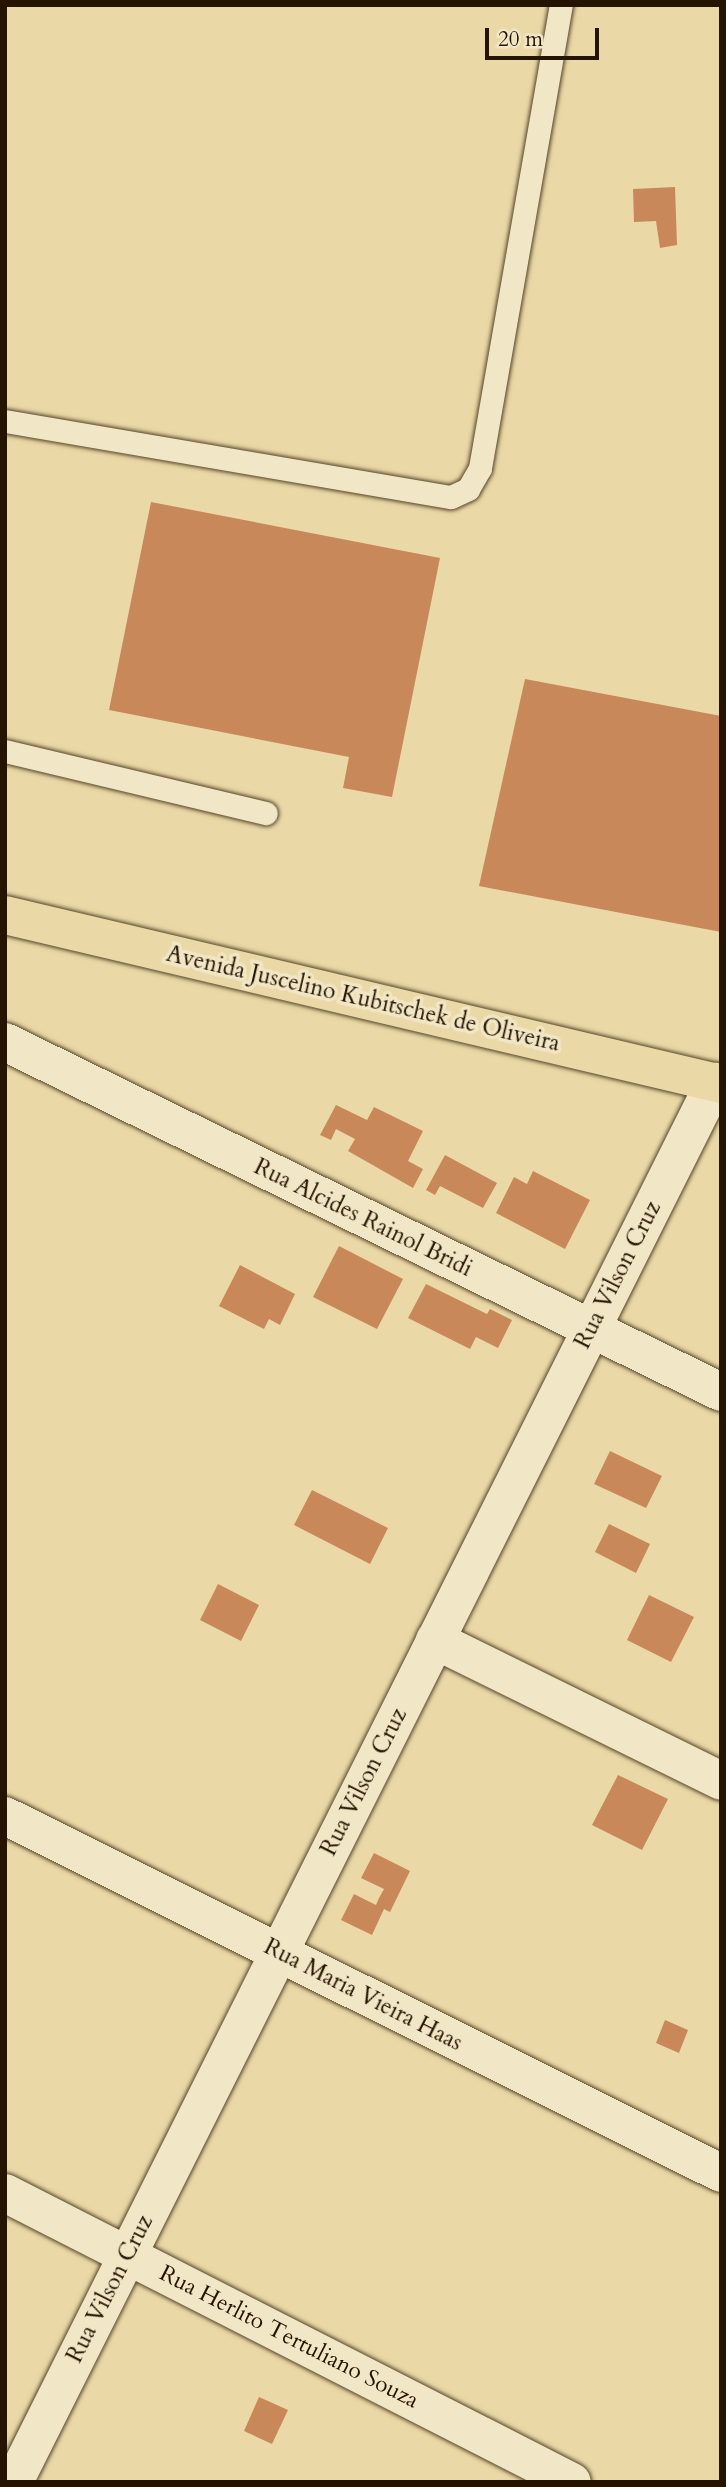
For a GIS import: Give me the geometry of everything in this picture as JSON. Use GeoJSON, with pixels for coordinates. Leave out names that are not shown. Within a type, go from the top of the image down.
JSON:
{"type":"FeatureCollection","features":[{"type":"Feature","properties":{"kind":"main road","name":"Avenida Juscelino Kubitschek de Oliveira"},"geometry":{"type":"LineString","coordinates":[[5,915],[718,1083]]}},
{"type":"Feature","properties":{"kind":"street","name":"Rua Alcides Rainol Bridi"},"geometry":{"type":"LineString","coordinates":[[5,1042],[721,1392]]}},
{"type":"Feature","properties":{"kind":"street","name":"Rua Vilson Cruz"},"geometry":{"type":"LineString","coordinates":[[13,2482],[591,1330],[718,1083]]}},
{"type":"Feature","properties":{"kind":"street"},"geometry":{"type":"LineString","coordinates":[[435,1640],[721,1781]]}},
{"type":"Feature","properties":{"kind":"street","name":"Rua Maria Vieira Haas"},"geometry":{"type":"LineString","coordinates":[[5,1816],[721,2173]]}},
{"type":"Feature","properties":{"kind":"street","name":"Rua Herlito Tertuliano Souza"},"geometry":{"type":"LineString","coordinates":[[5,2193],[572,2482]]}},
{"type":"Feature","properties":{"kind":"lane"},"geometry":{"type":"LineString","coordinates":[[5,421],[451,497],[468,489],[480,468],[561,5]]}},
{"type":"Feature","properties":{"kind":"lane"},"geometry":{"type":"LineString","coordinates":[[5,751],[266,813]]}},
{"type":"Feature","properties":{"kind":"building"},"geometry":{"type":"Polygon","coordinates":[[[675,187],[677,245],[660,248],[656,221],[634,222],[633,189],[675,187]]]}},
{"type":"Feature","properties":{"kind":"building"},"geometry":{"type":"Polygon","coordinates":[[[151,502],[440,558],[392,797],[343,788],[349,757],[109,710],[151,502]]]}},
{"type":"Feature","properties":{"kind":"building"},"geometry":{"type":"Polygon","coordinates":[[[525,679],[721,716],[721,932],[479,886],[525,679]]]}},
{"type":"Feature","properties":{"kind":"building"},"geometry":{"type":"Polygon","coordinates":[[[336,1105],[367,1120],[374,1107],[423,1131],[408,1161],[423,1169],[413,1188],[348,1151],[355,1139],[336,1129],[331,1140],[320,1135],[336,1105]]]}},
{"type":"Feature","properties":{"kind":"building"},"geometry":{"type":"Polygon","coordinates":[[[445,1155],[497,1183],[483,1208],[440,1186],[435,1195],[426,1190],[445,1155]]]}},
{"type":"Feature","properties":{"kind":"building"},"geometry":{"type":"Polygon","coordinates":[[[533,1171],[590,1200],[565,1249],[496,1213],[514,1177],[527,1184],[533,1171]]]}},
{"type":"Feature","properties":{"kind":"building"},"geometry":{"type":"Polygon","coordinates":[[[339,1246],[403,1279],[377,1329],[313,1297],[339,1246]]]}},
{"type":"Feature","properties":{"kind":"building"},"geometry":{"type":"Polygon","coordinates":[[[240,1265],[295,1294],[280,1325],[269,1319],[264,1329],[219,1306],[240,1265]]]}},
{"type":"Feature","properties":{"kind":"building"},"geometry":{"type":"Polygon","coordinates":[[[426,1284],[487,1314],[490,1309],[512,1320],[498,1348],[476,1337],[470,1349],[408,1318],[426,1284]]]}},
{"type":"Feature","properties":{"kind":"building"},"geometry":{"type":"Polygon","coordinates":[[[610,1451],[662,1476],[646,1508],[594,1484],[610,1451]]]}},
{"type":"Feature","properties":{"kind":"building"},"geometry":{"type":"Polygon","coordinates":[[[312,1490],[388,1528],[370,1564],[294,1525],[312,1490]]]}},
{"type":"Feature","properties":{"kind":"building"},"geometry":{"type":"Polygon","coordinates":[[[609,1524],[650,1544],[636,1573],[595,1552],[609,1524]]]}},
{"type":"Feature","properties":{"kind":"building"},"geometry":{"type":"Polygon","coordinates":[[[218,1584],[259,1605],[241,1641],[200,1620],[218,1584]]]}},
{"type":"Feature","properties":{"kind":"building"},"geometry":{"type":"Polygon","coordinates":[[[649,1595],[694,1617],[671,1662],[627,1640],[649,1595]]]}},
{"type":"Feature","properties":{"kind":"building"},"geometry":{"type":"Polygon","coordinates":[[[618,1775],[668,1799],[642,1850],[592,1825],[618,1775]]]}},
{"type":"Feature","properties":{"kind":"building"},"geometry":{"type":"Polygon","coordinates":[[[374,1853],[410,1871],[390,1912],[384,1909],[372,1935],[341,1920],[354,1894],[376,1905],[384,1889],[361,1878],[374,1853]]]}},
{"type":"Feature","properties":{"kind":"building"},"geometry":{"type":"Polygon","coordinates":[[[665,2020],[688,2030],[679,2053],[656,2043],[665,2020]]]}},
{"type":"Feature","properties":{"kind":"building"},"geometry":{"type":"Polygon","coordinates":[[[259,2397],[288,2410],[272,2444],[244,2431],[259,2397]]]}}]}
